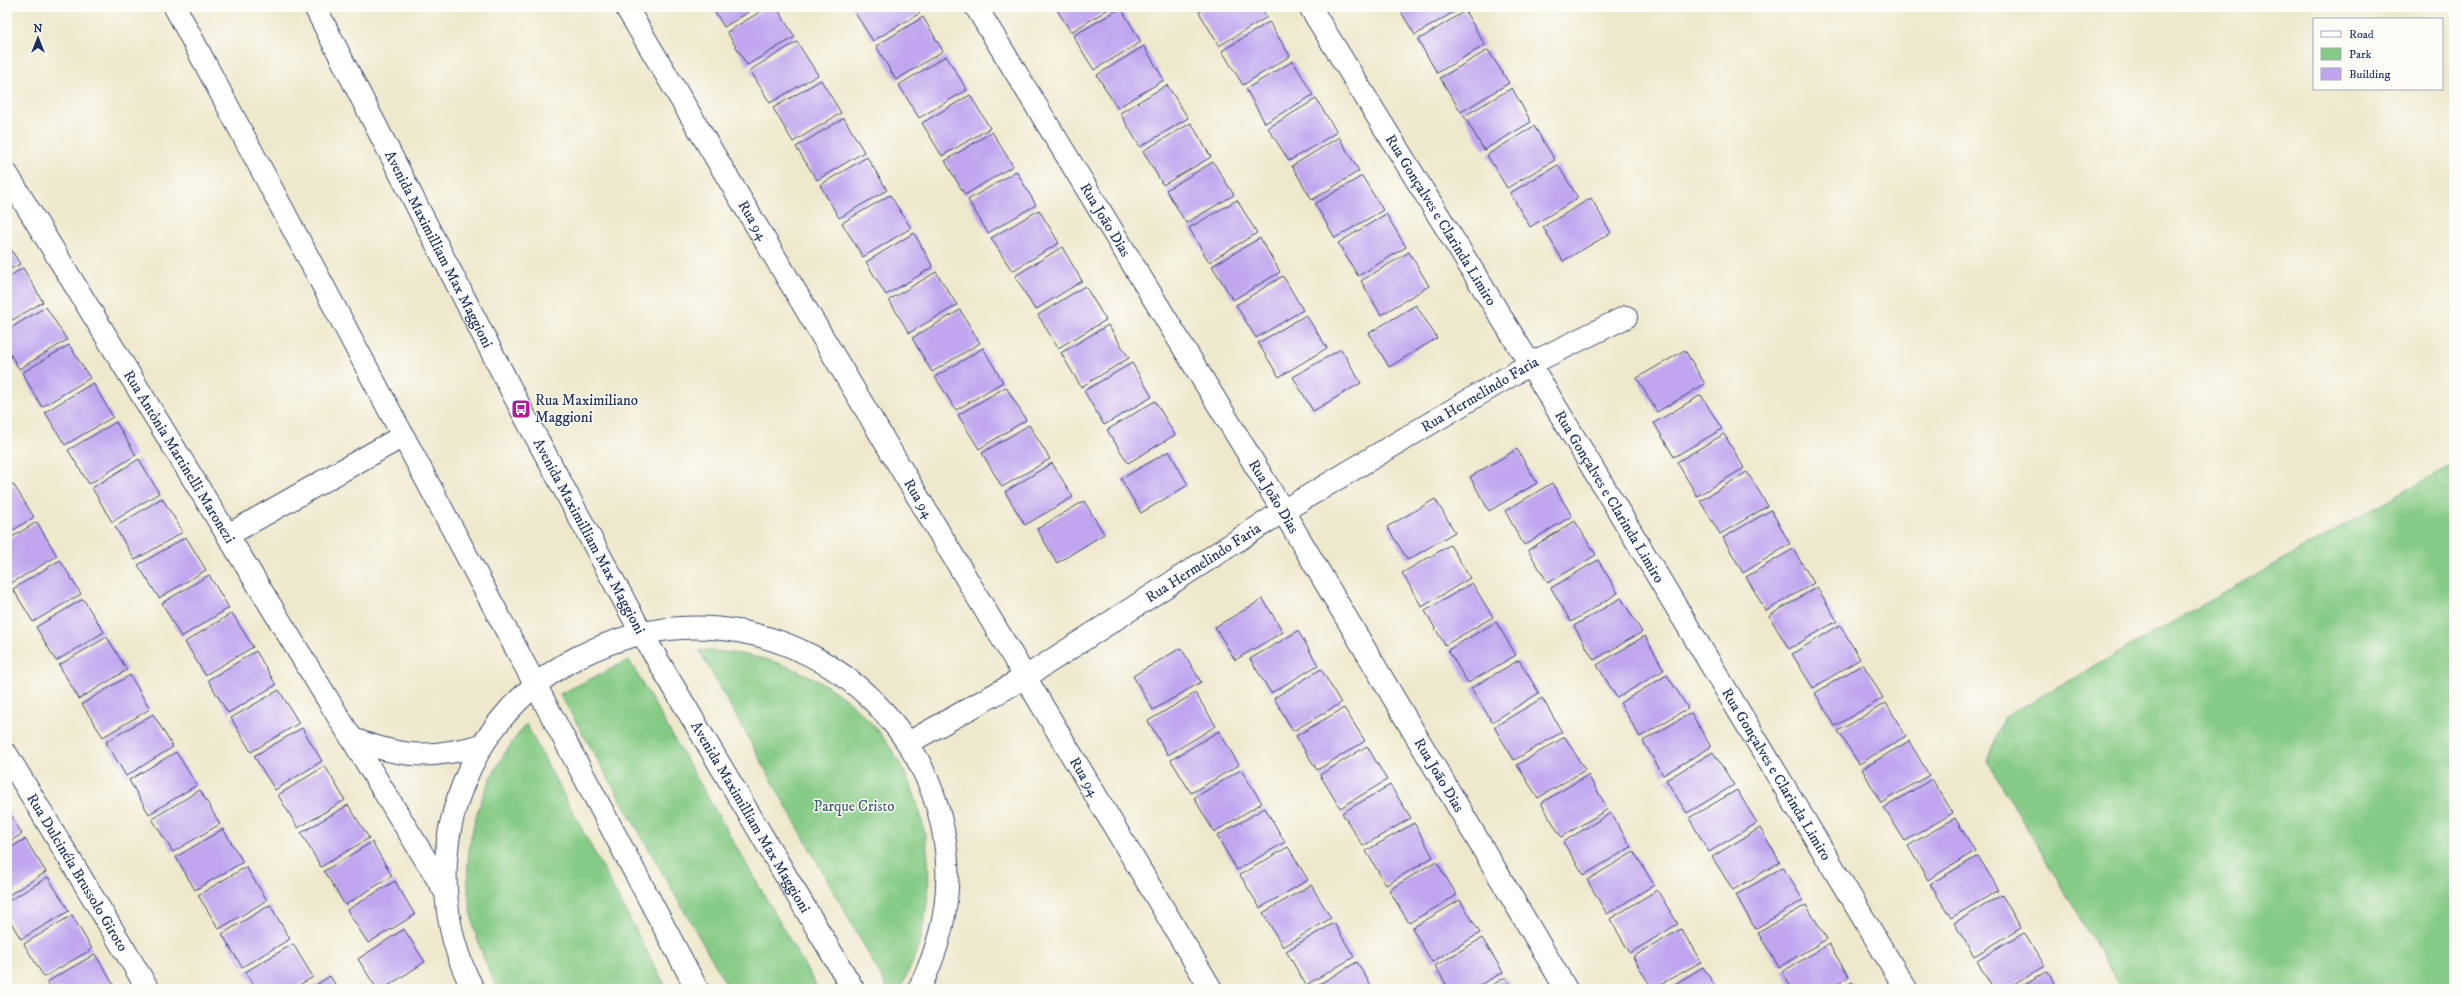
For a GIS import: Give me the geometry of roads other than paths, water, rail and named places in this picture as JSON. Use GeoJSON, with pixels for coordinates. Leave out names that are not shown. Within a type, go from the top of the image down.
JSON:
{"type":"FeatureCollection","features":[{"type":"Feature","properties":{"kind":"street"},"geometry":{"type":"LineString","coordinates":[[174,7],[536,684],[697,989]]}},
{"type":"Feature","properties":{"kind":"street","name":"Avenida Maximilliam Max Maggioni"},"geometry":{"type":"LineString","coordinates":[[315,7],[521,409],[641,632],[853,989]]}},
{"type":"Feature","properties":{"kind":"street","name":"Rua 94"},"geometry":{"type":"LineString","coordinates":[[626,7],[1024,678],[1211,989]]}},
{"type":"Feature","properties":{"kind":"street","name":"Rua João Dias"},"geometry":{"type":"LineString","coordinates":[[976,7],[1283,511],[1566,989]]}},
{"type":"Feature","properties":{"kind":"street","name":"Rua Gonçalves e Clarinda Limiro"},"geometry":{"type":"LineString","coordinates":[[1310,7],[1530,364],[1906,989]]}},
{"type":"Feature","properties":{"kind":"street","name":"Rua Antônia Martinelli Maronezi"},"geometry":{"type":"LineString","coordinates":[[7,174],[446,893]]}},
{"type":"Feature","properties":{"kind":"street","name":"Rua Hermelindo Faria"},"geometry":{"type":"LineString","coordinates":[[908,743],[1024,678],[1283,511],[1530,364],[1626,317]]}},
{"type":"Feature","properties":{"kind":"street"},"geometry":{"type":"LineString","coordinates":[[228,535],[403,436]]}},
{"type":"Feature","properties":{"kind":"street"},"geometry":{"type":"LineString","coordinates":[[473,989],[454,944],[446,893],[445,873],[448,838],[456,802],[469,769],[482,746],[509,709],[536,684],[565,663],[597,647],[641,632],[673,627],[712,627],[751,633],[789,644],[824,662],[856,684],[884,711],[908,743],[926,777],[937,807],[946,853],[946,892],[941,931],[929,969],[919,989]]}},
{"type":"Feature","properties":{"kind":"street"},"geometry":{"type":"LineString","coordinates":[[353,739],[384,751],[417,756],[450,754],[482,746]]}},
{"type":"Feature","properties":{"kind":"street","name":"Rua Dulcinéia Brussolo Giroto"},"geometry":{"type":"LineString","coordinates":[[7,755],[148,989]]}},
{"type":"Feature","properties":{"kind":"place","name":"Rua Maximiliano Maggioni"},"geometry":{"type":"Point","coordinates":[521,409]}},
{"type":"Feature","properties":{"kind":"park label","name":"Parque Cristo"},"geometry":{"type":"Point","coordinates":[854,806]}}]}
